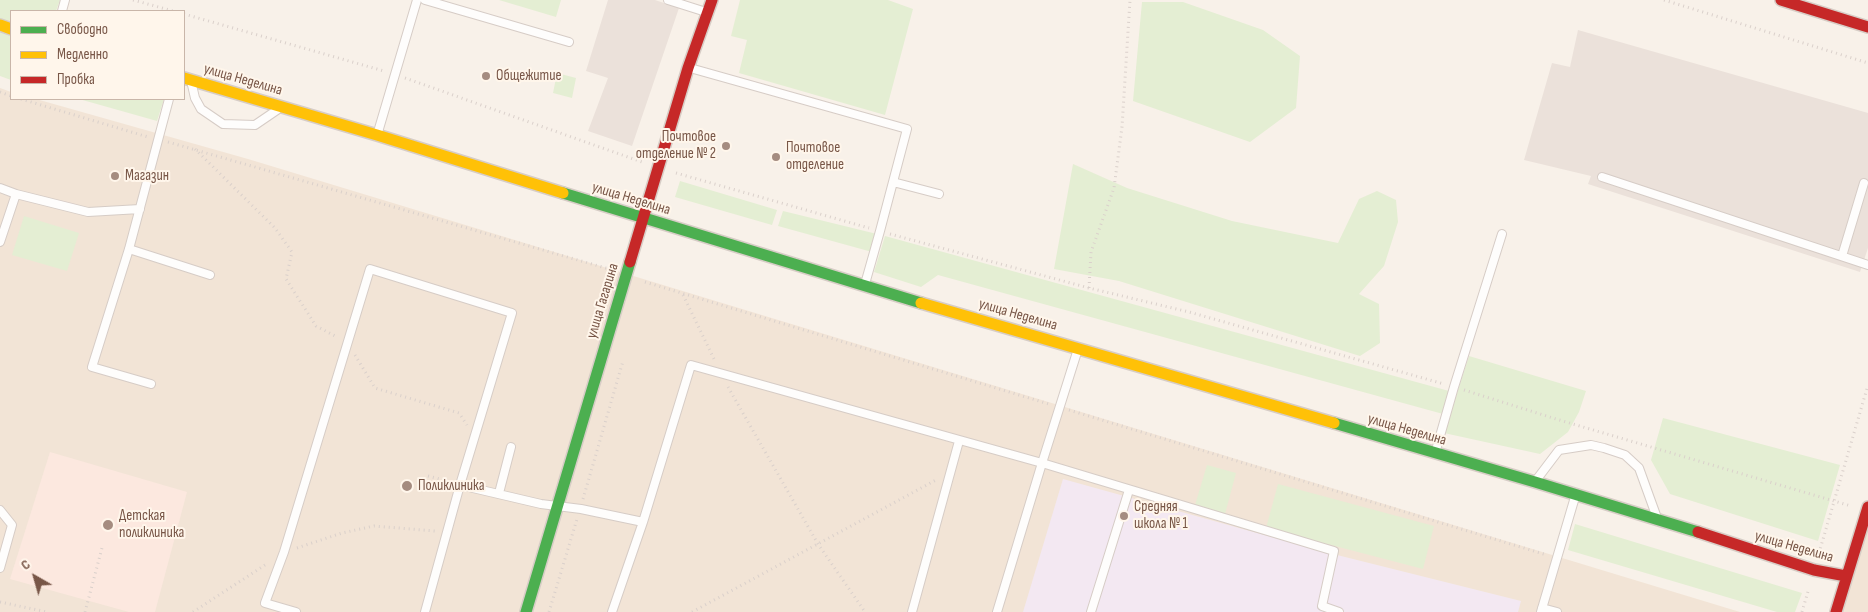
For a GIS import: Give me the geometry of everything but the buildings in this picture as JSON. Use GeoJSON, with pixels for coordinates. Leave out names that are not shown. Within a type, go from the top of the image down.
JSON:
{"type":"FeatureCollection","features":[{"type":"Feature","properties":{"kind":"street","name":"улица Гагарина"},"geometry":{"type":"LineString","coordinates":[[526,612],[688,68],[712,0]]}},
{"type":"Feature","properties":{"kind":"street"},"geometry":{"type":"LineString","coordinates":[[1781,0],[1868,27]]}},
{"type":"Feature","properties":{"kind":"street","name":"улица Неделина"},"geometry":{"type":"LineString","coordinates":[[188,79],[378,135],[643,219],[864,286],[1535,482],[1814,570],[1846,576]]}},
{"type":"Feature","properties":{"kind":"street"},"geometry":{"type":"LineString","coordinates":[[1836,612],[1867,509]]}},
{"type":"Feature","properties":{"kind":"lane"},"geometry":{"type":"LineString","coordinates":[[378,135],[417,0]]}},
{"type":"Feature","properties":{"kind":"lane"},"geometry":{"type":"LineString","coordinates":[[425,0],[569,42]]}},
{"type":"Feature","properties":{"kind":"lane"},"geometry":{"type":"LineString","coordinates":[[668,0],[708,13]]}},
{"type":"Feature","properties":{"kind":"lane"},"geometry":{"type":"LineString","coordinates":[[688,68],[907,129],[864,286]]}},
{"type":"Feature","properties":{"kind":"lane"},"geometry":{"type":"LineString","coordinates":[[188,79],[200,109],[223,124],[255,125],[282,107]]}},
{"type":"Feature","properties":{"kind":"lane"},"geometry":{"type":"LineString","coordinates":[[150,384],[92,367],[129,249],[170,100]]}},
{"type":"Feature","properties":{"kind":"lane"},"geometry":{"type":"LineString","coordinates":[[1602,177],[1868,265]]}},
{"type":"Feature","properties":{"kind":"lane"},"geometry":{"type":"LineString","coordinates":[[893,182],[939,194]]}},
{"type":"Feature","properties":{"kind":"lane"},"geometry":{"type":"LineString","coordinates":[[1842,256],[1864,183]]}},
{"type":"Feature","properties":{"kind":"lane"},"geometry":{"type":"LineString","coordinates":[[0,188],[16,194],[88,212],[140,209]]}},
{"type":"Feature","properties":{"kind":"lane"},"geometry":{"type":"LineString","coordinates":[[0,242],[16,194]]}},
{"type":"Feature","properties":{"kind":"lane"},"geometry":{"type":"LineString","coordinates":[[1435,454],[1502,234]]}},
{"type":"Feature","properties":{"kind":"lane"},"geometry":{"type":"LineString","coordinates":[[129,249],[210,275]]}},
{"type":"Feature","properties":{"kind":"lane"},"geometry":{"type":"LineString","coordinates":[[296,612],[265,603],[284,552],[370,269],[512,313],[460,485],[425,612]]}},
{"type":"Feature","properties":{"kind":"lane"},"geometry":{"type":"LineString","coordinates":[[997,612],[1078,348]]}},
{"type":"Feature","properties":{"kind":"lane"},"geometry":{"type":"LineString","coordinates":[[612,612],[643,522],[691,365],[1042,463],[1334,551],[1322,606],[1339,612]]}},
{"type":"Feature","properties":{"kind":"lane"},"geometry":{"type":"LineString","coordinates":[[912,612],[959,441]]}},
{"type":"Feature","properties":{"kind":"lane"},"geometry":{"type":"LineString","coordinates":[[1535,482],[1559,450],[1591,445],[1604,448],[1625,455],[1639,468],[1657,519]]}},
{"type":"Feature","properties":{"kind":"lane"},"geometry":{"type":"LineString","coordinates":[[499,493],[511,447]]}},
{"type":"Feature","properties":{"kind":"lane"},"geometry":{"type":"LineString","coordinates":[[460,485],[541,504],[558,505],[643,522]]}},
{"type":"Feature","properties":{"kind":"lane"},"geometry":{"type":"LineString","coordinates":[[1091,612],[1129,490]]}},
{"type":"Feature","properties":{"kind":"lane"},"geometry":{"type":"LineString","coordinates":[[1556,612],[1542,610],[1576,495]]}},
{"type":"Feature","properties":{"kind":"lane"},"geometry":{"type":"LineString","coordinates":[[0,510],[12,525],[0,568]]}},
{"type":"Feature","properties":{"kind":"path"},"geometry":{"type":"LineString","coordinates":[[133,0],[169,10]]}},
{"type":"Feature","properties":{"kind":"path"},"geometry":{"type":"LineString","coordinates":[[1089,288],[1090,252],[1114,188],[1122,127],[1130,0]]}},
{"type":"Feature","properties":{"kind":"path"},"geometry":{"type":"LineString","coordinates":[[1664,0],[1868,63]]}},
{"type":"Feature","properties":{"kind":"path"},"geometry":{"type":"LineString","coordinates":[[185,14],[395,74],[658,168],[880,231],[1089,288],[1188,312],[1454,387],[1834,502],[1867,509]]}},
{"type":"Feature","properties":{"kind":"path"},"geometry":{"type":"LineString","coordinates":[[194,149],[275,228],[292,252],[286,279],[316,326],[347,342],[375,388],[459,413],[475,437]]}},
{"type":"Feature","properties":{"kind":"path"},"geometry":{"type":"LineString","coordinates":[[645,282],[1557,558]]}},
{"type":"Feature","properties":{"kind":"path"},"geometry":{"type":"LineString","coordinates":[[683,294],[721,373],[818,544],[865,612]]}},
{"type":"Feature","properties":{"kind":"path"},"geometry":{"type":"LineString","coordinates":[[1802,612],[1868,386]]}},
{"type":"Feature","properties":{"kind":"path"},"geometry":{"type":"LineString","coordinates":[[692,612],[950,473]]}},
{"type":"Feature","properties":{"kind":"path"},"geometry":{"type":"LineString","coordinates":[[428,476],[460,485]]}},
{"type":"Feature","properties":{"kind":"path"},"geometry":{"type":"LineString","coordinates":[[446,488],[447,481]]}},
{"type":"Feature","properties":{"kind":"path"},"geometry":{"type":"LineString","coordinates":[[193,612],[284,552],[342,533],[374,526],[437,531]]}},
{"type":"Feature","properties":{"kind":"path"},"geometry":{"type":"LineString","coordinates":[[85,612],[102,548]]}},
{"type":"Feature","properties":{"kind":"path"},"geometry":{"type":"LineString","coordinates":[[0,602],[47,612]]}},
{"type":"Feature","properties":{"kind":"shaded area"},"geometry":{"type":"Polygon","coordinates":[[[608,0],[655,0],[679,8],[632,146],[588,131],[608,78],[586,71],[608,0]]]}},
{"type":"Feature","properties":{"kind":"shaded area"},"geometry":{"type":"Polygon","coordinates":[[[1578,30],[1868,113],[1868,248],[1860,272],[1588,184],[1591,176],[1524,160],[1552,63],[1570,67],[1578,30]]]}},
{"type":"Feature","properties":{"kind":"shaded area"},"geometry":{"type":"Polygon","coordinates":[[[0,88],[10,92],[10,100],[40,100],[248,159],[1740,612],[0,612],[0,88]]]}},
{"type":"Feature","properties":{"kind":"shaded area"},"geometry":{"type":"Polygon","coordinates":[[[50,452],[187,492],[155,612],[129,612],[10,579],[50,452]]]}},
{"type":"Feature","properties":{"kind":"shaded area","name":"Средняя школа № 1"},"geometry":{"type":"Polygon","coordinates":[[[1063,479],[1329,553],[1521,601],[1518,612],[1023,612],[1063,479]]]}},
{"type":"Feature","properties":{"kind":"shaded area"},"geometry":{"type":"Polygon","coordinates":[[[1868,523],[1868,612],[1842,612],[1868,523]]]}},
{"type":"Feature","properties":{"kind":"green space"},"geometry":{"type":"Polygon","coordinates":[[[0,0],[60,0],[56,10],[10,10],[10,22],[0,19],[0,0]]]}},
{"type":"Feature","properties":{"kind":"green space"},"geometry":{"type":"Polygon","coordinates":[[[499,0],[561,0],[556,17],[499,0]]]}},
{"type":"Feature","properties":{"kind":"green space"},"geometry":{"type":"Polygon","coordinates":[[[740,0],[888,0],[913,9],[885,115],[739,73],[747,40],[731,36],[740,0]]]}},
{"type":"Feature","properties":{"kind":"green space"},"geometry":{"type":"Polygon","coordinates":[[[1142,2],[1183,2],[1263,30],[1300,56],[1296,108],[1250,142],[1133,101],[1142,2]]]}},
{"type":"Feature","properties":{"kind":"green space"},"geometry":{"type":"Polygon","coordinates":[[[0,32],[10,35],[10,80],[0,76],[0,32]]]}},
{"type":"Feature","properties":{"kind":"green space"},"geometry":{"type":"Polygon","coordinates":[[[557,73],[576,78],[572,98],[553,93],[557,73]]]}},
{"type":"Feature","properties":{"kind":"green space"},"geometry":{"type":"Polygon","coordinates":[[[83,100],[164,100],[157,121],[83,100]]]}},
{"type":"Feature","properties":{"kind":"green space"},"geometry":{"type":"Polygon","coordinates":[[[1073,164],[1127,188],[1232,221],[1338,243],[1359,199],[1377,191],[1396,200],[1398,222],[1384,266],[1359,294],[1379,304],[1380,343],[1360,356],[1119,281],[1054,269],[1073,164]]]}},
{"type":"Feature","properties":{"kind":"green space"},"geometry":{"type":"Polygon","coordinates":[[[680,181],[777,210],[772,225],[675,197],[680,181]]]}},
{"type":"Feature","properties":{"kind":"green space"},"geometry":{"type":"Polygon","coordinates":[[[783,211],[877,234],[872,252],[778,226],[783,211]]]}},
{"type":"Feature","properties":{"kind":"green space"},"geometry":{"type":"Polygon","coordinates":[[[24,216],[79,233],[67,271],[12,255],[24,216]]]}},
{"type":"Feature","properties":{"kind":"green space"},"geometry":{"type":"Polygon","coordinates":[[[885,236],[1449,391],[1443,414],[938,275],[921,287],[874,272],[885,236]]]}},
{"type":"Feature","properties":{"kind":"green space"},"geometry":{"type":"Polygon","coordinates":[[[1469,356],[1586,391],[1579,412],[1568,432],[1540,454],[1444,433],[1469,356]]]}},
{"type":"Feature","properties":{"kind":"green space"},"geometry":{"type":"Polygon","coordinates":[[[1663,418],[1840,465],[1818,541],[1670,494],[1651,460],[1663,418]]]}},
{"type":"Feature","properties":{"kind":"green space"},"geometry":{"type":"Polygon","coordinates":[[[1207,465],[1236,473],[1225,514],[1195,505],[1207,465]]]}},
{"type":"Feature","properties":{"kind":"green space"},"geometry":{"type":"Polygon","coordinates":[[[1278,484],[1434,526],[1423,569],[1266,528],[1278,484]]]}},
{"type":"Feature","properties":{"kind":"green space"},"geometry":{"type":"Polygon","coordinates":[[[1575,524],[1802,593],[1795,612],[1777,612],[1568,550],[1575,524]]]}},
{"type":"Feature","properties":{"kind":"traffic: fast"},"geometry":{"type":"LineString","coordinates":[[563,193],[921,303]]}},
{"type":"Feature","properties":{"kind":"traffic: fast"},"geometry":{"type":"LineString","coordinates":[[526,612],[630,262]]}},
{"type":"Feature","properties":{"kind":"traffic: fast"},"geometry":{"type":"LineString","coordinates":[[1334,423],[1698,532]]}},
{"type":"Feature","properties":{"kind":"traffic: slow"},"geometry":{"type":"LineString","coordinates":[[0,25],[10,29]]}},
{"type":"Feature","properties":{"kind":"traffic: slow"},"geometry":{"type":"LineString","coordinates":[[185,78],[563,193]]}},
{"type":"Feature","properties":{"kind":"traffic: slow"},"geometry":{"type":"LineString","coordinates":[[921,303],[1334,423]]}},
{"type":"Feature","properties":{"kind":"traffic: jam"},"geometry":{"type":"LineString","coordinates":[[630,262],[688,68],[712,0]]}},
{"type":"Feature","properties":{"kind":"traffic: jam"},"geometry":{"type":"LineString","coordinates":[[1781,0],[1868,27]]}},
{"type":"Feature","properties":{"kind":"traffic: jam"},"geometry":{"type":"LineString","coordinates":[[1836,612],[1868,507]]}},
{"type":"Feature","properties":{"kind":"traffic: jam"},"geometry":{"type":"LineString","coordinates":[[1698,532],[1814,570],[1846,576]]}},
{"type":"Feature","properties":{"kind":"place","name":"Общежитие"},"geometry":{"type":"Point","coordinates":[486,76]}},
{"type":"Feature","properties":{"kind":"place","name":"Почтовое отделение № 2"},"geometry":{"type":"Point","coordinates":[726,146]}},
{"type":"Feature","properties":{"kind":"place","name":"Почтовое отделение"},"geometry":{"type":"Point","coordinates":[776,157]}},
{"type":"Feature","properties":{"kind":"place","name":"Магазин"},"geometry":{"type":"Point","coordinates":[115,176]}},
{"type":"Feature","properties":{"kind":"place","name":"Поликлиника"},"geometry":{"type":"Point","coordinates":[407,486]}},
{"type":"Feature","properties":{"kind":"place","name":"Средняя школа № 1"},"geometry":{"type":"Point","coordinates":[1124,516]}},
{"type":"Feature","properties":{"kind":"place","name":"Детская поликлиника"},"geometry":{"type":"Point","coordinates":[108,525]}}]}
